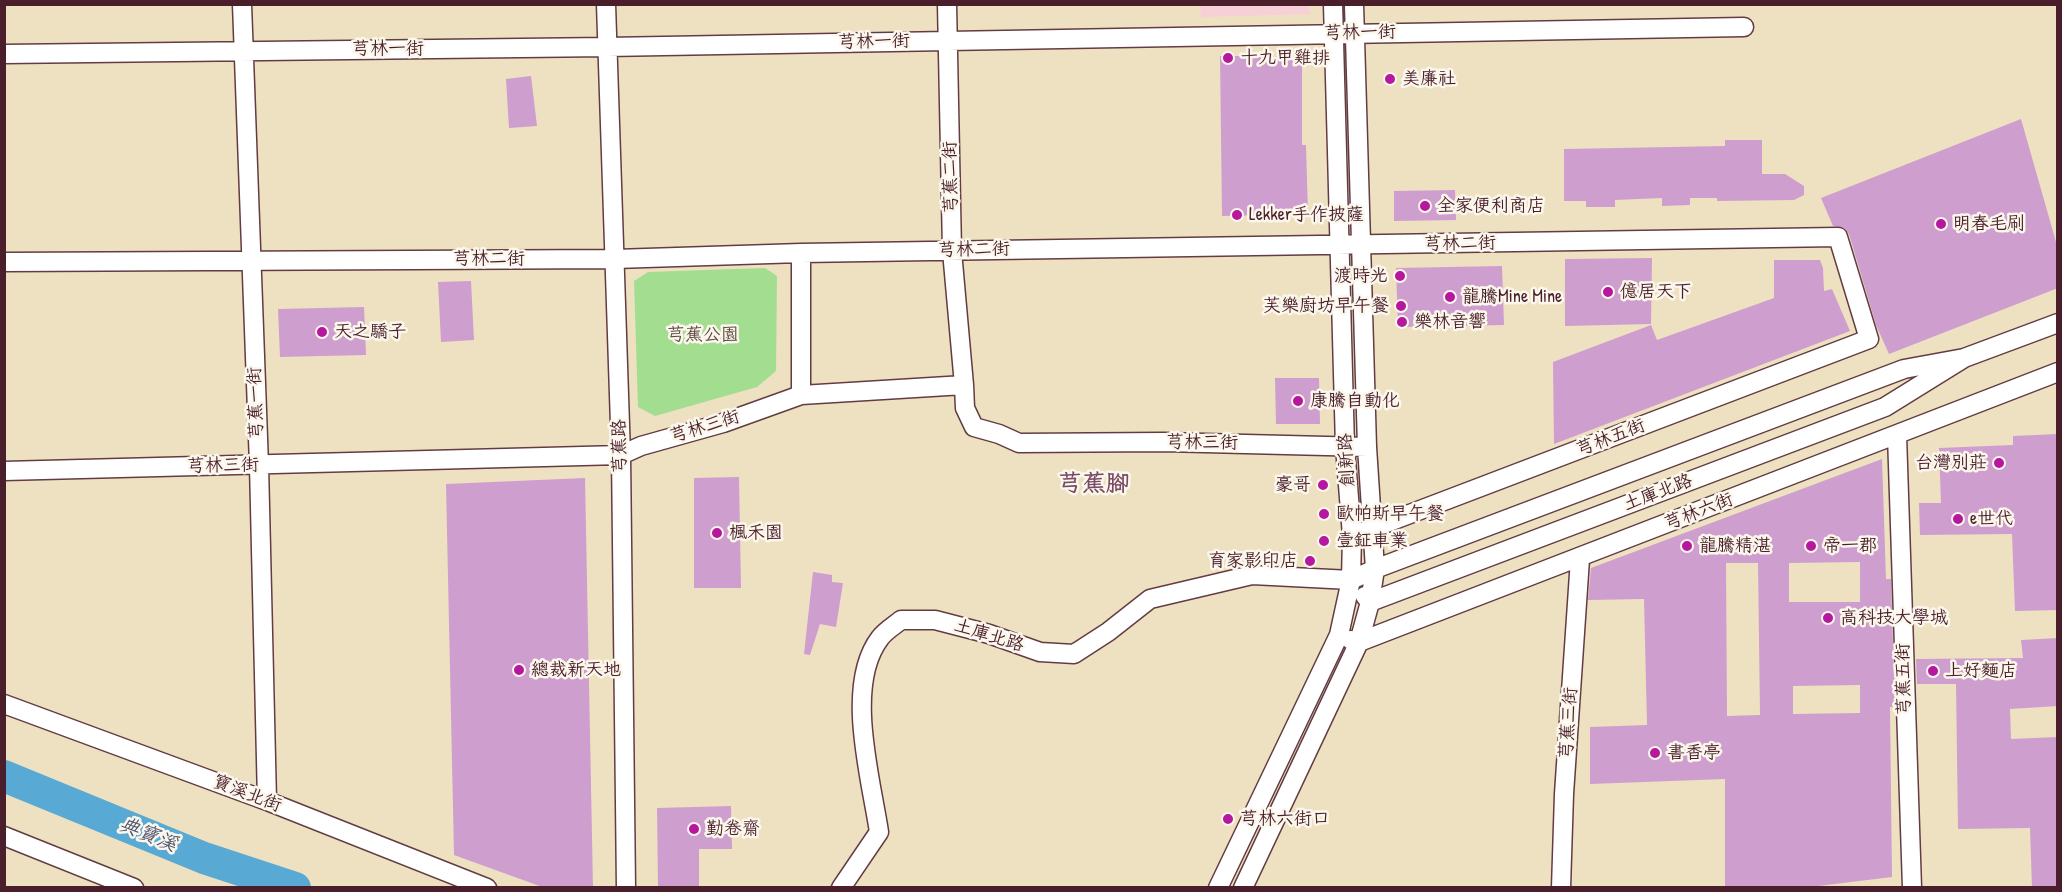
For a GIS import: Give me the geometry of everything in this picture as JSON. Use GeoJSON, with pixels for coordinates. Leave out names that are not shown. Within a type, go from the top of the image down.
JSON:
{"type":"FeatureCollection","features":[{"type":"Feature","properties":{"kind":"street","name":"芎蕉一街"},"geometry":{"type":"LineString","coordinates":[[242,4],[259,465],[267,801]]}},
{"type":"Feature","properties":{"kind":"street","name":"芎蕉路"},"geometry":{"type":"LineString","coordinates":[[606,4],[621,455],[626,888]]}},
{"type":"Feature","properties":{"kind":"street","name":"芎蕉二街"},"geometry":{"type":"LineString","coordinates":[[947,4],[952,250],[964,385]]}},
{"type":"Feature","properties":{"kind":"street","name":"創新路"},"geometry":{"type":"LineString","coordinates":[[1218,888],[1339,635],[1351,580],[1352,536],[1345,447],[1333,4]]}},
{"type":"Feature","properties":{"kind":"street","name":"創新路"},"geometry":{"type":"LineString","coordinates":[[1243,888],[1359,642],[1370,602],[1375,569],[1367,447],[1354,4]]}},
{"type":"Feature","properties":{"kind":"street","name":"芎林一街"},"geometry":{"type":"LineString","coordinates":[[4,54],[607,47],[1744,27]]}},
{"type":"Feature","properties":{"kind":"street","name":"芎林二街"},"geometry":{"type":"LineString","coordinates":[[4,262],[615,259],[952,250],[1360,246],[1838,237],[1869,339]]}},
{"type":"Feature","properties":{"kind":"street"},"geometry":{"type":"LineString","coordinates":[[801,253],[801,395]]}},
{"type":"Feature","properties":{"kind":"street","name":"土庫北路"},"geometry":{"type":"LineString","coordinates":[[841,888],[879,832],[861,716],[863,688],[867,663],[880,637],[901,620],[935,620],[989,634],[1040,652],[1074,654],[1108,632],[1150,599],[1252,575],[1322,581],[1351,580],[1904,369],[1964,358],[2058,323]]}},
{"type":"Feature","properties":{"kind":"street","name":"芎林五街"},"geometry":{"type":"LineString","coordinates":[[1352,536],[1869,339]]}},
{"type":"Feature","properties":{"kind":"street","name":"土庫北路"},"geometry":{"type":"LineString","coordinates":[[1370,602],[1885,407],[1964,358]]}},
{"type":"Feature","properties":{"kind":"street","name":"芎林六街"},"geometry":{"type":"LineString","coordinates":[[1359,642],[1580,559],[2058,372]]}},
{"type":"Feature","properties":{"kind":"street","name":"芎林三街"},"geometry":{"type":"LineString","coordinates":[[4,471],[621,455],[641,446],[723,423],[801,395],[964,385],[965,408],[974,428],[999,434],[1019,443],[1164,442],[1367,447]]}},
{"type":"Feature","properties":{"kind":"street","name":"芎蕉五街"},"geometry":{"type":"LineString","coordinates":[[1897,435],[1912,888]]}},
{"type":"Feature","properties":{"kind":"street","name":"芎蕉三街"},"geometry":{"type":"LineString","coordinates":[[1561,888],[1564,794],[1580,559]]}},
{"type":"Feature","properties":{"kind":"street"},"geometry":{"type":"LineString","coordinates":[[1351,580],[1370,602]]}},
{"type":"Feature","properties":{"kind":"street"},"geometry":{"type":"LineString","coordinates":[[1339,635],[1359,642]]}},
{"type":"Feature","properties":{"kind":"street","name":"寶溪北街"},"geometry":{"type":"LineString","coordinates":[[4,704],[267,801],[487,888]]}},
{"type":"Feature","properties":{"kind":"street"},"geometry":{"type":"LineString","coordinates":[[5,836],[134,888]]}},
{"type":"Feature","properties":{"kind":"shaded area"},"geometry":{"type":"Polygon","coordinates":[[[1200,5],[1309,5],[1310,14],[1201,17],[1200,5]]]}},
{"type":"Feature","properties":{"kind":"green space","name":"芎蕉公園"},"geometry":{"type":"Polygon","coordinates":[[[765,268],[777,276],[776,371],[757,387],[655,416],[638,407],[634,281],[648,272],[765,268]]]}},
{"type":"Feature","properties":{"kind":"building"},"geometry":{"type":"Polygon","coordinates":[[[1220,56],[1302,56],[1302,145],[1306,145],[1308,214],[1222,216],[1220,56]]]}},
{"type":"Feature","properties":{"kind":"building"},"geometry":{"type":"Polygon","coordinates":[[[531,76],[537,126],[509,128],[506,79],[531,76]]]}},
{"type":"Feature","properties":{"kind":"building","name":"明春毛刷"},"geometry":{"type":"Polygon","coordinates":[[[2021,119],[2058,249],[2058,288],[1889,354],[1876,325],[1849,234],[1844,228],[1833,226],[1821,198],[2021,119]]]}},
{"type":"Feature","properties":{"kind":"building"},"geometry":{"type":"Polygon","coordinates":[[[1725,140],[1762,140],[1762,174],[1785,174],[1804,186],[1804,195],[1794,200],[1717,201],[1717,198],[1690,198],[1690,205],[1662,206],[1662,198],[1615,200],[1615,207],[1586,207],[1586,201],[1564,201],[1564,149],[1725,146],[1725,140]]]}},
{"type":"Feature","properties":{"kind":"building","name":"全家便利商店"},"geometry":{"type":"Polygon","coordinates":[[[1455,190],[1456,220],[1394,221],[1394,191],[1455,190]]]}},
{"type":"Feature","properties":{"kind":"building","name":"億居天下"},"geometry":{"type":"Polygon","coordinates":[[[1652,258],[1651,324],[1565,326],[1565,259],[1652,258]]]}},
{"type":"Feature","properties":{"kind":"building"},"geometry":{"type":"Polygon","coordinates":[[[1774,260],[1820,260],[1823,268],[1824,291],[1832,289],[1850,331],[1554,444],[1553,362],[1651,325],[1657,340],[1774,298],[1774,260]]]}},
{"type":"Feature","properties":{"kind":"building","name":"龍騰Mine Mine"},"geometry":{"type":"Polygon","coordinates":[[[1502,266],[1504,325],[1398,327],[1396,268],[1502,266]]]}},
{"type":"Feature","properties":{"kind":"building"},"geometry":{"type":"Polygon","coordinates":[[[471,281],[474,340],[441,342],[438,282],[471,281]]]}},
{"type":"Feature","properties":{"kind":"building","name":"天之驕子"},"geometry":{"type":"Polygon","coordinates":[[[364,307],[366,355],[280,357],[278,309],[364,307]]]}},
{"type":"Feature","properties":{"kind":"building","name":"康騰自動化"},"geometry":{"type":"Polygon","coordinates":[[[1275,378],[1319,378],[1320,424],[1276,424],[1275,378]]]}},
{"type":"Feature","properties":{"kind":"building"},"geometry":{"type":"Polygon","coordinates":[[[2058,434],[2058,610],[2015,611],[2012,534],[1920,535],[1919,503],[1941,503],[1939,448],[2013,445],[2013,436],[2058,434]]]}},
{"type":"Feature","properties":{"kind":"building"},"geometry":{"type":"Polygon","coordinates":[[[1882,459],[1886,579],[1891,579],[1895,707],[1890,707],[1892,877],[1802,888],[1725,888],[1725,779],[1590,784],[1590,727],[1647,725],[1644,599],[1588,600],[1591,568],[1882,459]],[[1860,562],[1789,563],[1789,602],[1860,602],[1860,562]],[[1726,563],[1727,716],[1760,715],[1758,563],[1726,563]],[[1860,685],[1793,686],[1793,714],[1860,713],[1860,685]]]}},
{"type":"Feature","properties":{"kind":"building","name":"楓禾園"},"geometry":{"type":"Polygon","coordinates":[[[739,477],[741,588],[694,588],[694,478],[739,477]]]}},
{"type":"Feature","properties":{"kind":"building","name":"總裁新天地"},"geometry":{"type":"Polygon","coordinates":[[[585,478],[593,888],[545,888],[454,855],[446,484],[585,478]]]}},
{"type":"Feature","properties":{"kind":"building"},"geometry":{"type":"Polygon","coordinates":[[[813,572],[832,575],[832,582],[843,583],[836,627],[820,624],[810,655],[804,654],[813,572]]]}},
{"type":"Feature","properties":{"kind":"building"},"geometry":{"type":"Polygon","coordinates":[[[2058,638],[2058,706],[2010,709],[2011,739],[2058,737],[2058,888],[2032,888],[2030,828],[1958,829],[1956,684],[1917,684],[1916,659],[2023,658],[2021,640],[2058,638]]]}},
{"type":"Feature","properties":{"kind":"building","name":"勤卷齋"},"geometry":{"type":"Polygon","coordinates":[[[731,806],[732,849],[699,849],[699,888],[658,888],[657,808],[731,806]]]}},
{"type":"Feature","properties":{"kind":"waterway","name":"典寶溪"},"geometry":{"type":"LineString","coordinates":[[4,776],[204,858],[295,888]]}},
{"type":"Feature","properties":{"kind":"place","name":"十九甲雞排"},"geometry":{"type":"Point","coordinates":[1228,58]}},
{"type":"Feature","properties":{"kind":"place","name":"美廉社"},"geometry":{"type":"Point","coordinates":[1390,79]}},
{"type":"Feature","properties":{"kind":"place","name":"全家便利商店"},"geometry":{"type":"Point","coordinates":[1425,206]}},
{"type":"Feature","properties":{"kind":"place","name":"Lekker手作披薩"},"geometry":{"type":"Point","coordinates":[1237,215]}},
{"type":"Feature","properties":{"kind":"place","name":"明春毛刷"},"geometry":{"type":"Point","coordinates":[1941,224]}},
{"type":"Feature","properties":{"kind":"place","name":"渡時光"},"geometry":{"type":"Point","coordinates":[1400,276]}},
{"type":"Feature","properties":{"kind":"place","name":"億居天下"},"geometry":{"type":"Point","coordinates":[1608,292]}},
{"type":"Feature","properties":{"kind":"place","name":"龍騰Mine Mine"},"geometry":{"type":"Point","coordinates":[1450,297]}},
{"type":"Feature","properties":{"kind":"place","name":"芙樂廚坊早午餐"},"geometry":{"type":"Point","coordinates":[1401,306]}},
{"type":"Feature","properties":{"kind":"place","name":"樂林音響"},"geometry":{"type":"Point","coordinates":[1402,322]}},
{"type":"Feature","properties":{"kind":"place","name":"天之驕子"},"geometry":{"type":"Point","coordinates":[322,332]}},
{"type":"Feature","properties":{"kind":"place","name":"康騰自動化"},"geometry":{"type":"Point","coordinates":[1298,401]}},
{"type":"Feature","properties":{"kind":"place","name":"台灣別莊"},"geometry":{"type":"Point","coordinates":[1999,463]}},
{"type":"Feature","properties":{"kind":"place","name":"豪哥"},"geometry":{"type":"Point","coordinates":[1323,485]}},
{"type":"Feature","properties":{"kind":"place","name":"歐帕斯早午餐"},"geometry":{"type":"Point","coordinates":[1324,514]}},
{"type":"Feature","properties":{"kind":"place","name":"e世代"},"geometry":{"type":"Point","coordinates":[1958,519]}},
{"type":"Feature","properties":{"kind":"place","name":"楓禾園"},"geometry":{"type":"Point","coordinates":[717,533]}},
{"type":"Feature","properties":{"kind":"place","name":"壹鉦車業"},"geometry":{"type":"Point","coordinates":[1324,541]}},
{"type":"Feature","properties":{"kind":"place","name":"龍騰精湛"},"geometry":{"type":"Point","coordinates":[1687,546]}},
{"type":"Feature","properties":{"kind":"place","name":"帝一郡"},"geometry":{"type":"Point","coordinates":[1811,546]}},
{"type":"Feature","properties":{"kind":"place","name":"育家影印店"},"geometry":{"type":"Point","coordinates":[1310,561]}},
{"type":"Feature","properties":{"kind":"place","name":"高科技大學城"},"geometry":{"type":"Point","coordinates":[1828,618]}},
{"type":"Feature","properties":{"kind":"place","name":"總裁新天地"},"geometry":{"type":"Point","coordinates":[519,670]}},
{"type":"Feature","properties":{"kind":"place","name":"上好麵店"},"geometry":{"type":"Point","coordinates":[1933,671]}},
{"type":"Feature","properties":{"kind":"place","name":"書香亭"},"geometry":{"type":"Point","coordinates":[1655,753]}},
{"type":"Feature","properties":{"kind":"place","name":"芎林六街口"},"geometry":{"type":"Point","coordinates":[1228,819]}},
{"type":"Feature","properties":{"kind":"place","name":"勤卷齋"},"geometry":{"type":"Point","coordinates":[694,829]}},
{"type":"Feature","properties":{"kind":"district","name":"芎蕉腳"},"geometry":{"type":"Point","coordinates":[1094,485]}}]}
